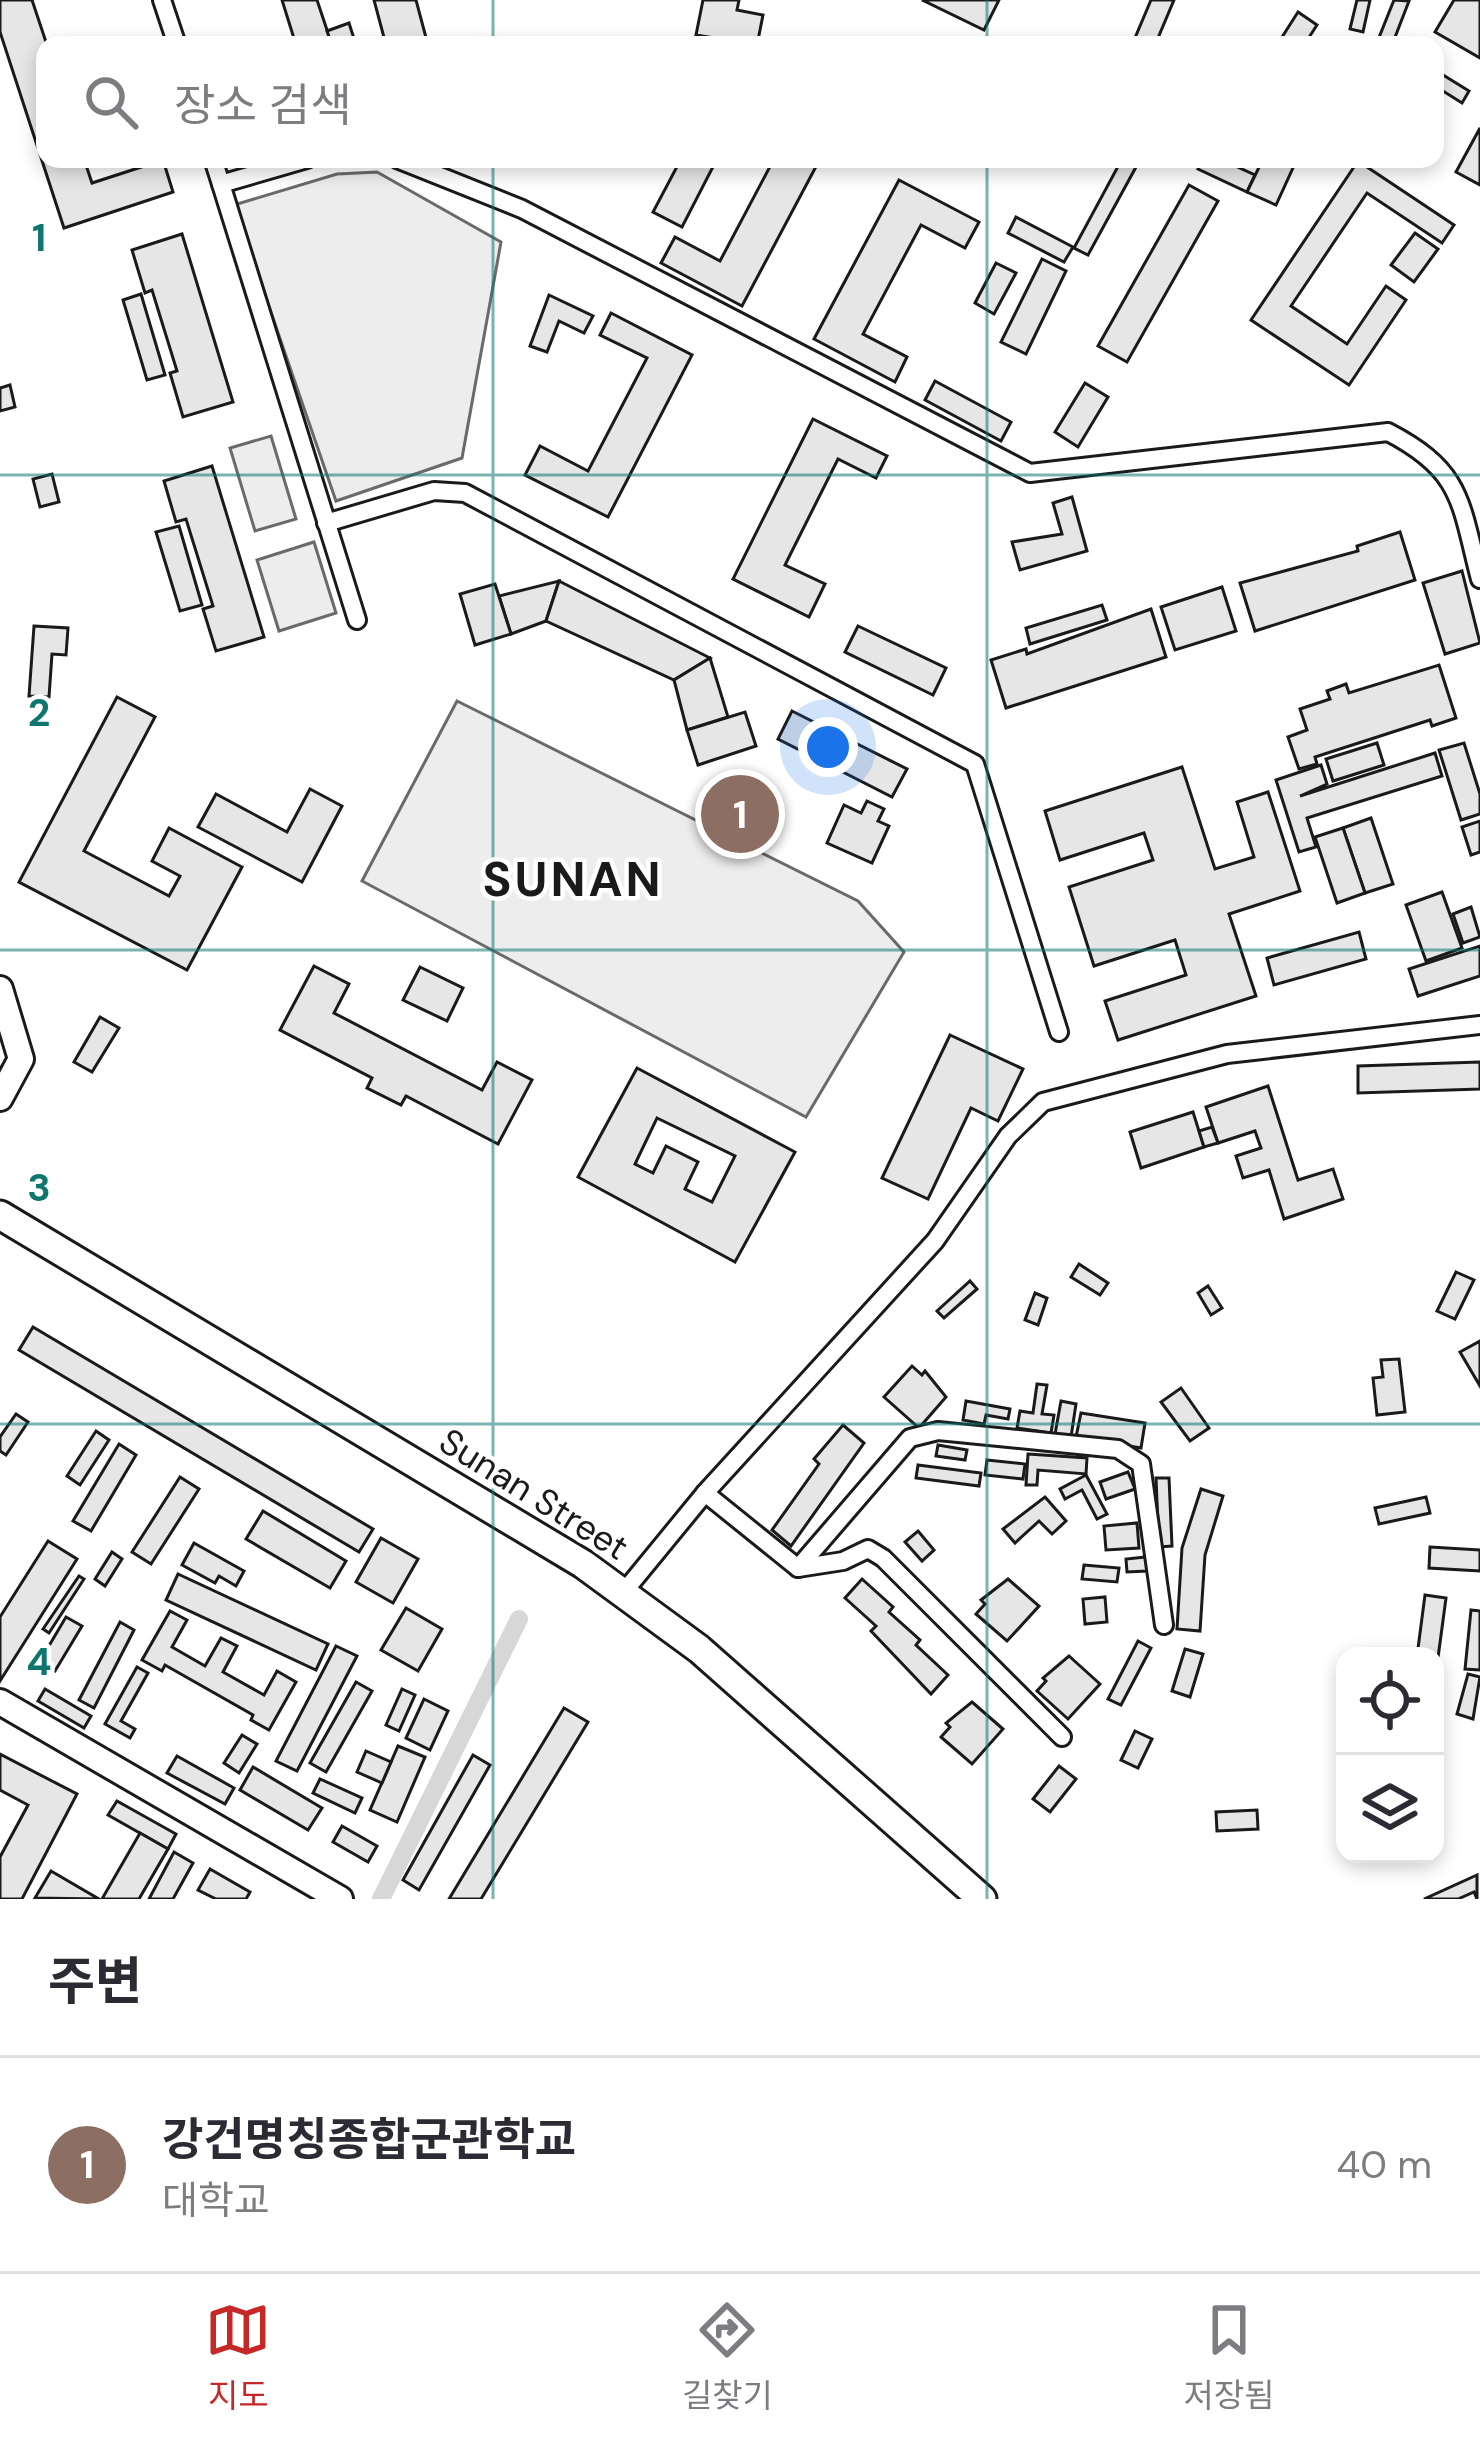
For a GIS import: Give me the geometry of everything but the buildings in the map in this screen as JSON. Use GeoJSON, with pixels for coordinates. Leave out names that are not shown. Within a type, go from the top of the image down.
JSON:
{"type":"FeatureCollection","features":[{"type":"Feature","properties":{"kind":"main road","name":"Sunan Street"},"geometry":{"type":"LineString","coordinates":[[0,1215],[527,1529],[623,1593],[698,1649],[982,1899]]}},
{"type":"Feature","properties":{"kind":"street"},"geometry":{"type":"LineString","coordinates":[[163,0],[174,36]]}},
{"type":"Feature","properties":{"kind":"street"},"geometry":{"type":"LineString","coordinates":[[216,168],[356,620]]}},
{"type":"Feature","properties":{"kind":"street"},"geometry":{"type":"LineString","coordinates":[[221,184],[276,168]]}},
{"type":"Feature","properties":{"kind":"street"},"geometry":{"type":"LineString","coordinates":[[420,168],[522,209],[1030,473],[1388,432],[1428,453],[1457,488],[1480,579]]}},
{"type":"Feature","properties":{"kind":"street"},"geometry":{"type":"LineString","coordinates":[[326,523],[434,491],[465,493],[975,764],[1059,1032]]}},
{"type":"Feature","properties":{"kind":"street"},"geometry":{"type":"LineString","coordinates":[[0,1098],[21,1059],[2,1000]]}},
{"type":"Feature","properties":{"kind":"street"},"geometry":{"type":"LineString","coordinates":[[623,1593],[705,1492],[935,1241],[1008,1136],[1043,1102],[1227,1054],[1480,1025]]}},
{"type":"Feature","properties":{"kind":"street"},"geometry":{"type":"LineString","coordinates":[[798,1568],[910,1438],[938,1431],[1118,1449],[1141,1464],[1164,1624]]}},
{"type":"Feature","properties":{"kind":"street"},"geometry":{"type":"LineString","coordinates":[[705,1492],[798,1568],[843,1561],[868,1549],[884,1558],[1062,1737]]}},
{"type":"Feature","properties":{"kind":"street"},"geometry":{"type":"LineString","coordinates":[[0,1702],[340,1899]]}},
{"type":"Feature","properties":{"kind":"shaded area"},"geometry":{"type":"Polygon","coordinates":[[[377,172],[501,242],[462,458],[336,501],[234,205],[337,174],[377,172]]]}},
{"type":"Feature","properties":{"kind":"shaded area"},"geometry":{"type":"Polygon","coordinates":[[[271,436],[296,519],[255,531],[230,448],[271,436]]]}},
{"type":"Feature","properties":{"kind":"shaded area"},"geometry":{"type":"Polygon","coordinates":[[[314,542],[336,613],[279,631],[257,560],[314,542]]]}},
{"type":"Feature","properties":{"kind":"shaded area"},"geometry":{"type":"Polygon","coordinates":[[[457,701],[858,901],[904,952],[806,1117],[362,881],[457,701]]]}},
{"type":"Feature","properties":{"kind":"waterway"},"geometry":{"type":"LineString","coordinates":[[381,1899],[519,1619]]}},
{"type":"Feature","properties":{"kind":"place","name":"강건명칭종합군관학교"},"geometry":{"type":"Point","coordinates":[740,814]}},
{"type":"Feature","properties":{"kind":"district","name":"SUNAN"},"geometry":{"type":"Point","coordinates":[573,879]}}]}
